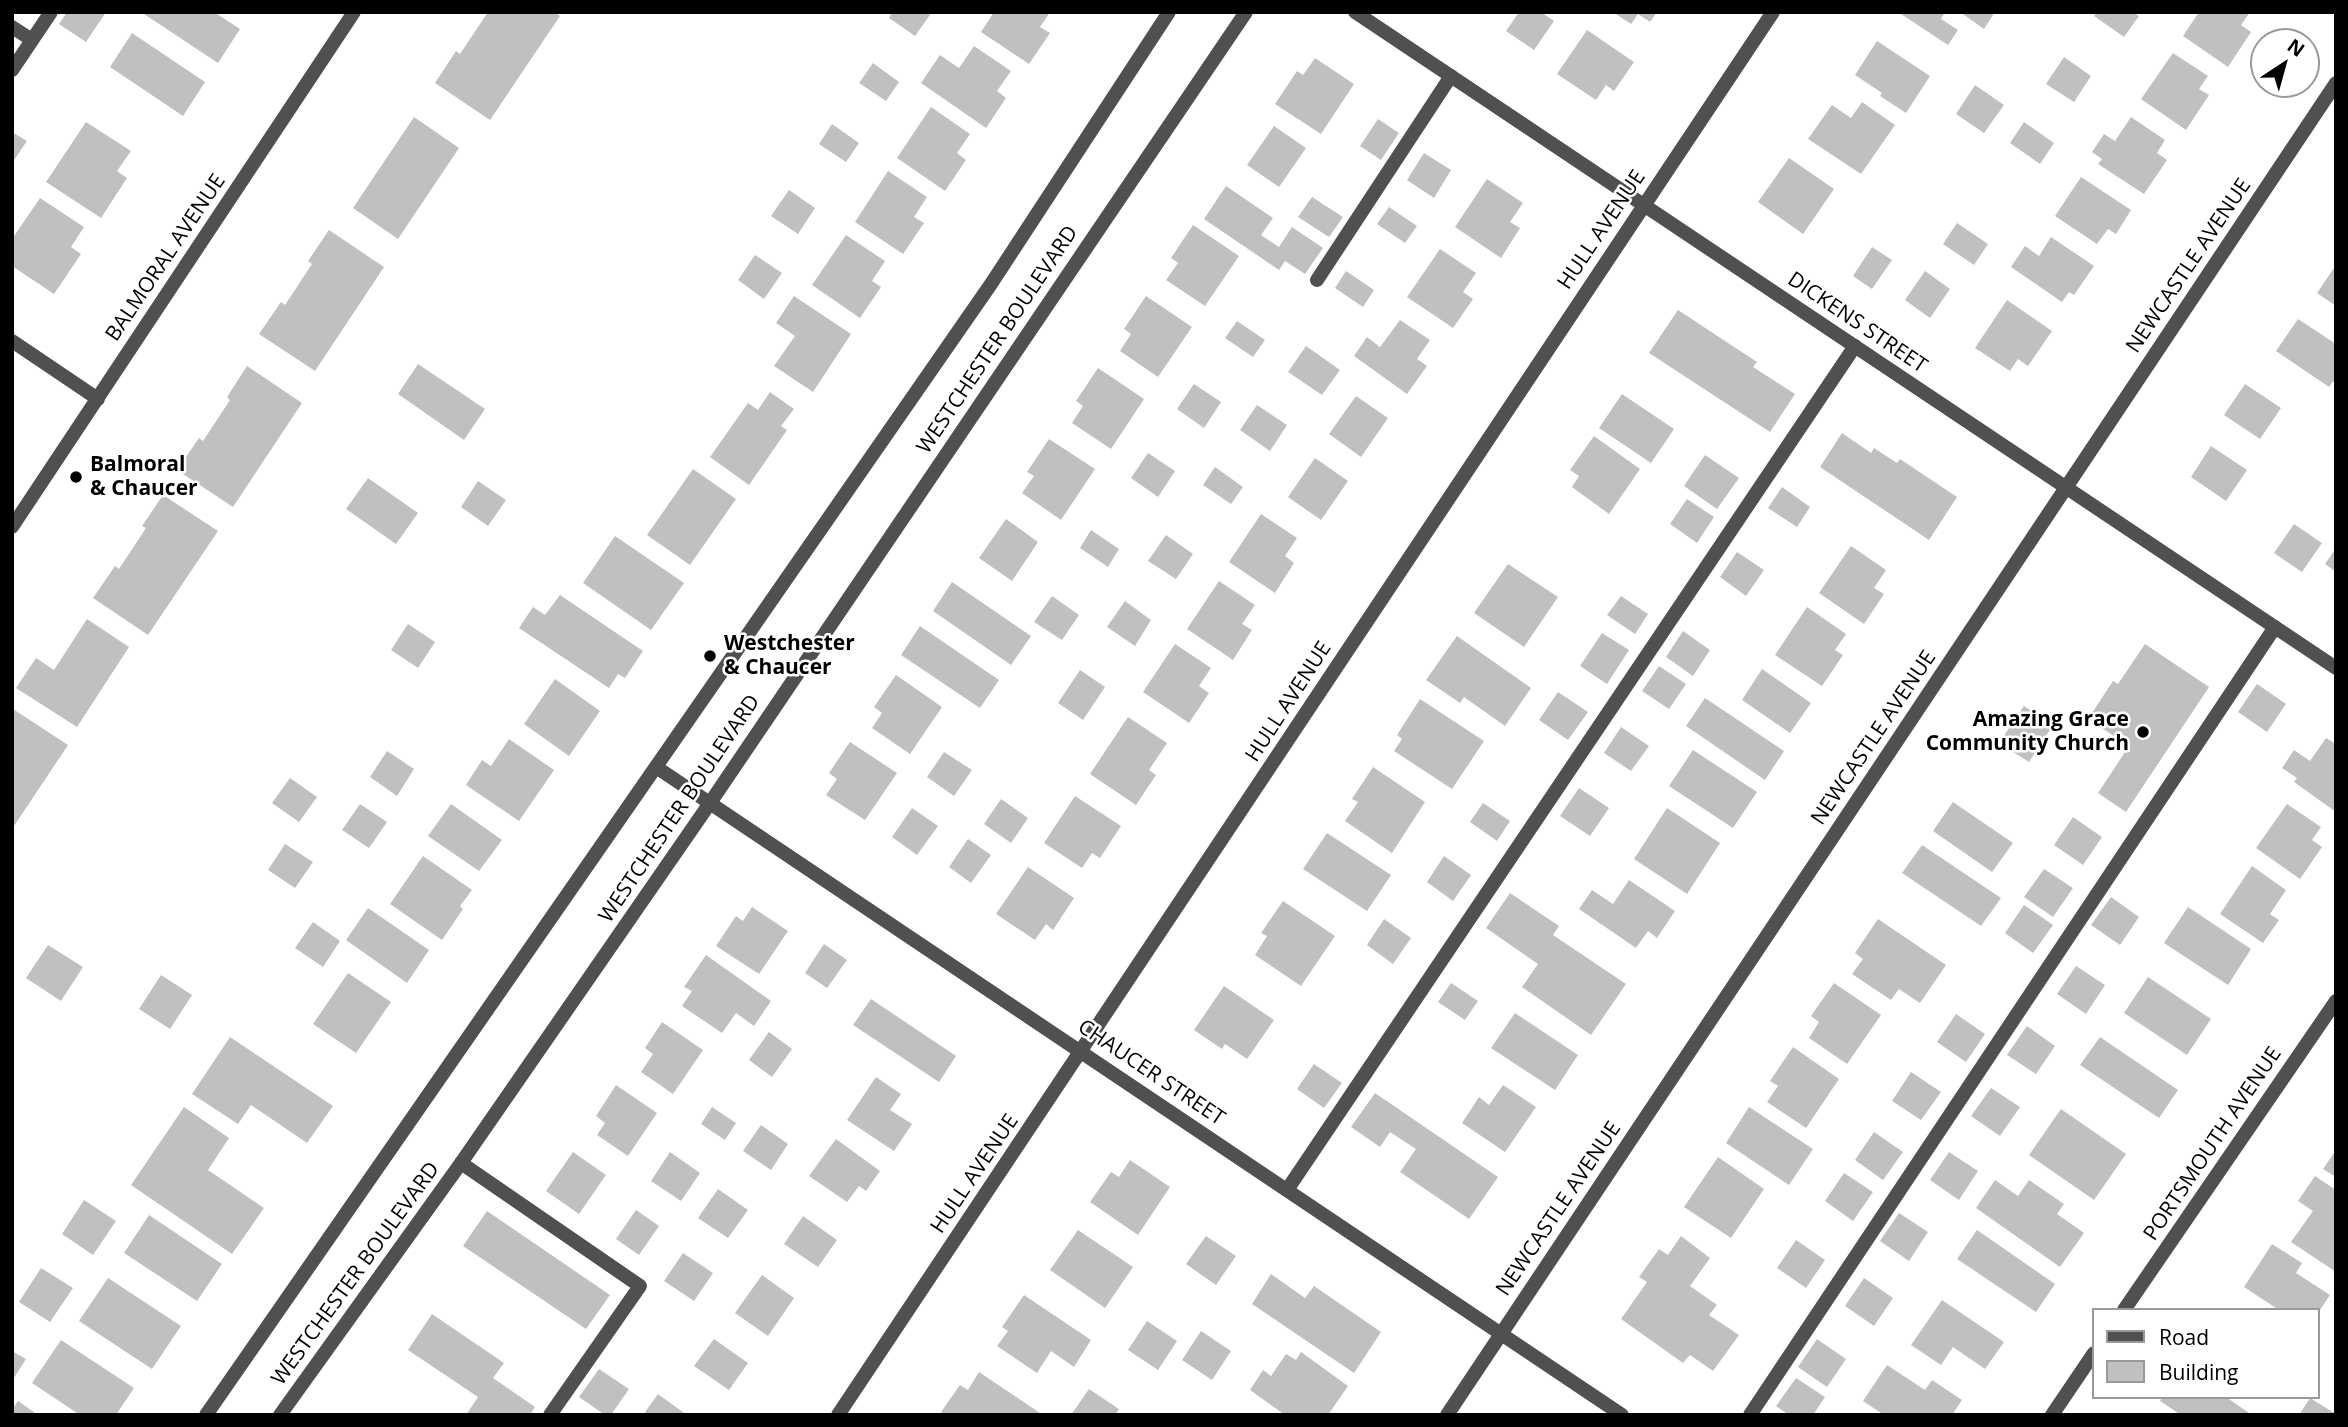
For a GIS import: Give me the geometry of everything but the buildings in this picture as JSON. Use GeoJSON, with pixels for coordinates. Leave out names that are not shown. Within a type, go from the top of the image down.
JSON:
{"type":"FeatureCollection","features":[{"type":"Feature","properties":{"kind":"street"},"geometry":{"type":"LineString","coordinates":[[12,71],[51,12]]}},
{"type":"Feature","properties":{"kind":"street","name":"BALMORAL AVENUE"},"geometry":{"type":"LineString","coordinates":[[12,527],[354,12]]}},
{"type":"Feature","properties":{"kind":"street","name":"WESTCHESTER BOULEVARD"},"geometry":{"type":"LineString","coordinates":[[206,1415],[991,284],[1169,12]]}},
{"type":"Feature","properties":{"kind":"street","name":"WESTCHESTER BOULEVARD"},"geometry":{"type":"LineString","coordinates":[[280,1415],[461,1163],[710,803],[1246,12]]}},
{"type":"Feature","properties":{"kind":"street","name":"DICKENS STREET"},"geometry":{"type":"LineString","coordinates":[[1355,12],[2336,668]]}},
{"type":"Feature","properties":{"kind":"street","name":"HULL AVENUE"},"geometry":{"type":"LineString","coordinates":[[838,1415],[1082,1053],[1773,12]]}},
{"type":"Feature","properties":{"kind":"street"},"geometry":{"type":"LineString","coordinates":[[12,27],[32,40]]}},
{"type":"Feature","properties":{"kind":"street"},"geometry":{"type":"LineString","coordinates":[[1317,280],[1451,76]]}},
{"type":"Feature","properties":{"kind":"street","name":"NEWCASTLE AVENUE"},"geometry":{"type":"LineString","coordinates":[[1447,1415],[2336,83]]}},
{"type":"Feature","properties":{"kind":"street"},"geometry":{"type":"LineString","coordinates":[[12,341],[98,399]]}},
{"type":"Feature","properties":{"kind":"street"},"geometry":{"type":"LineString","coordinates":[[1287,1191],[1855,346]]}},
{"type":"Feature","properties":{"kind":"street"},"geometry":{"type":"LineString","coordinates":[[1750,1415],[2275,628]]}},
{"type":"Feature","properties":{"kind":"street","name":"CHAUCER STREET"},"geometry":{"type":"LineString","coordinates":[[656,767],[1622,1415]]}},
{"type":"Feature","properties":{"kind":"street","name":"PORTSMOUTH AVENUE"},"geometry":{"type":"LineString","coordinates":[[2125,1308],[2336,1001]]}},
{"type":"Feature","properties":{"kind":"street"},"geometry":{"type":"LineString","coordinates":[[461,1163],[640,1286],[550,1415]]}},
{"type":"Feature","properties":{"kind":"street"},"geometry":{"type":"LineString","coordinates":[[2052,1415],[2092,1356]]}},
{"type":"Feature","properties":{"kind":"place","name":"Balmoral & Chaucer"},"geometry":{"type":"Point","coordinates":[76,477]}},
{"type":"Feature","properties":{"kind":"place","name":"Westchester & Chaucer"},"geometry":{"type":"Point","coordinates":[710,656]}},
{"type":"Feature","properties":{"kind":"place","name":"Amazing Grace Community Church"},"geometry":{"type":"Point","coordinates":[2143,732]}}]}
